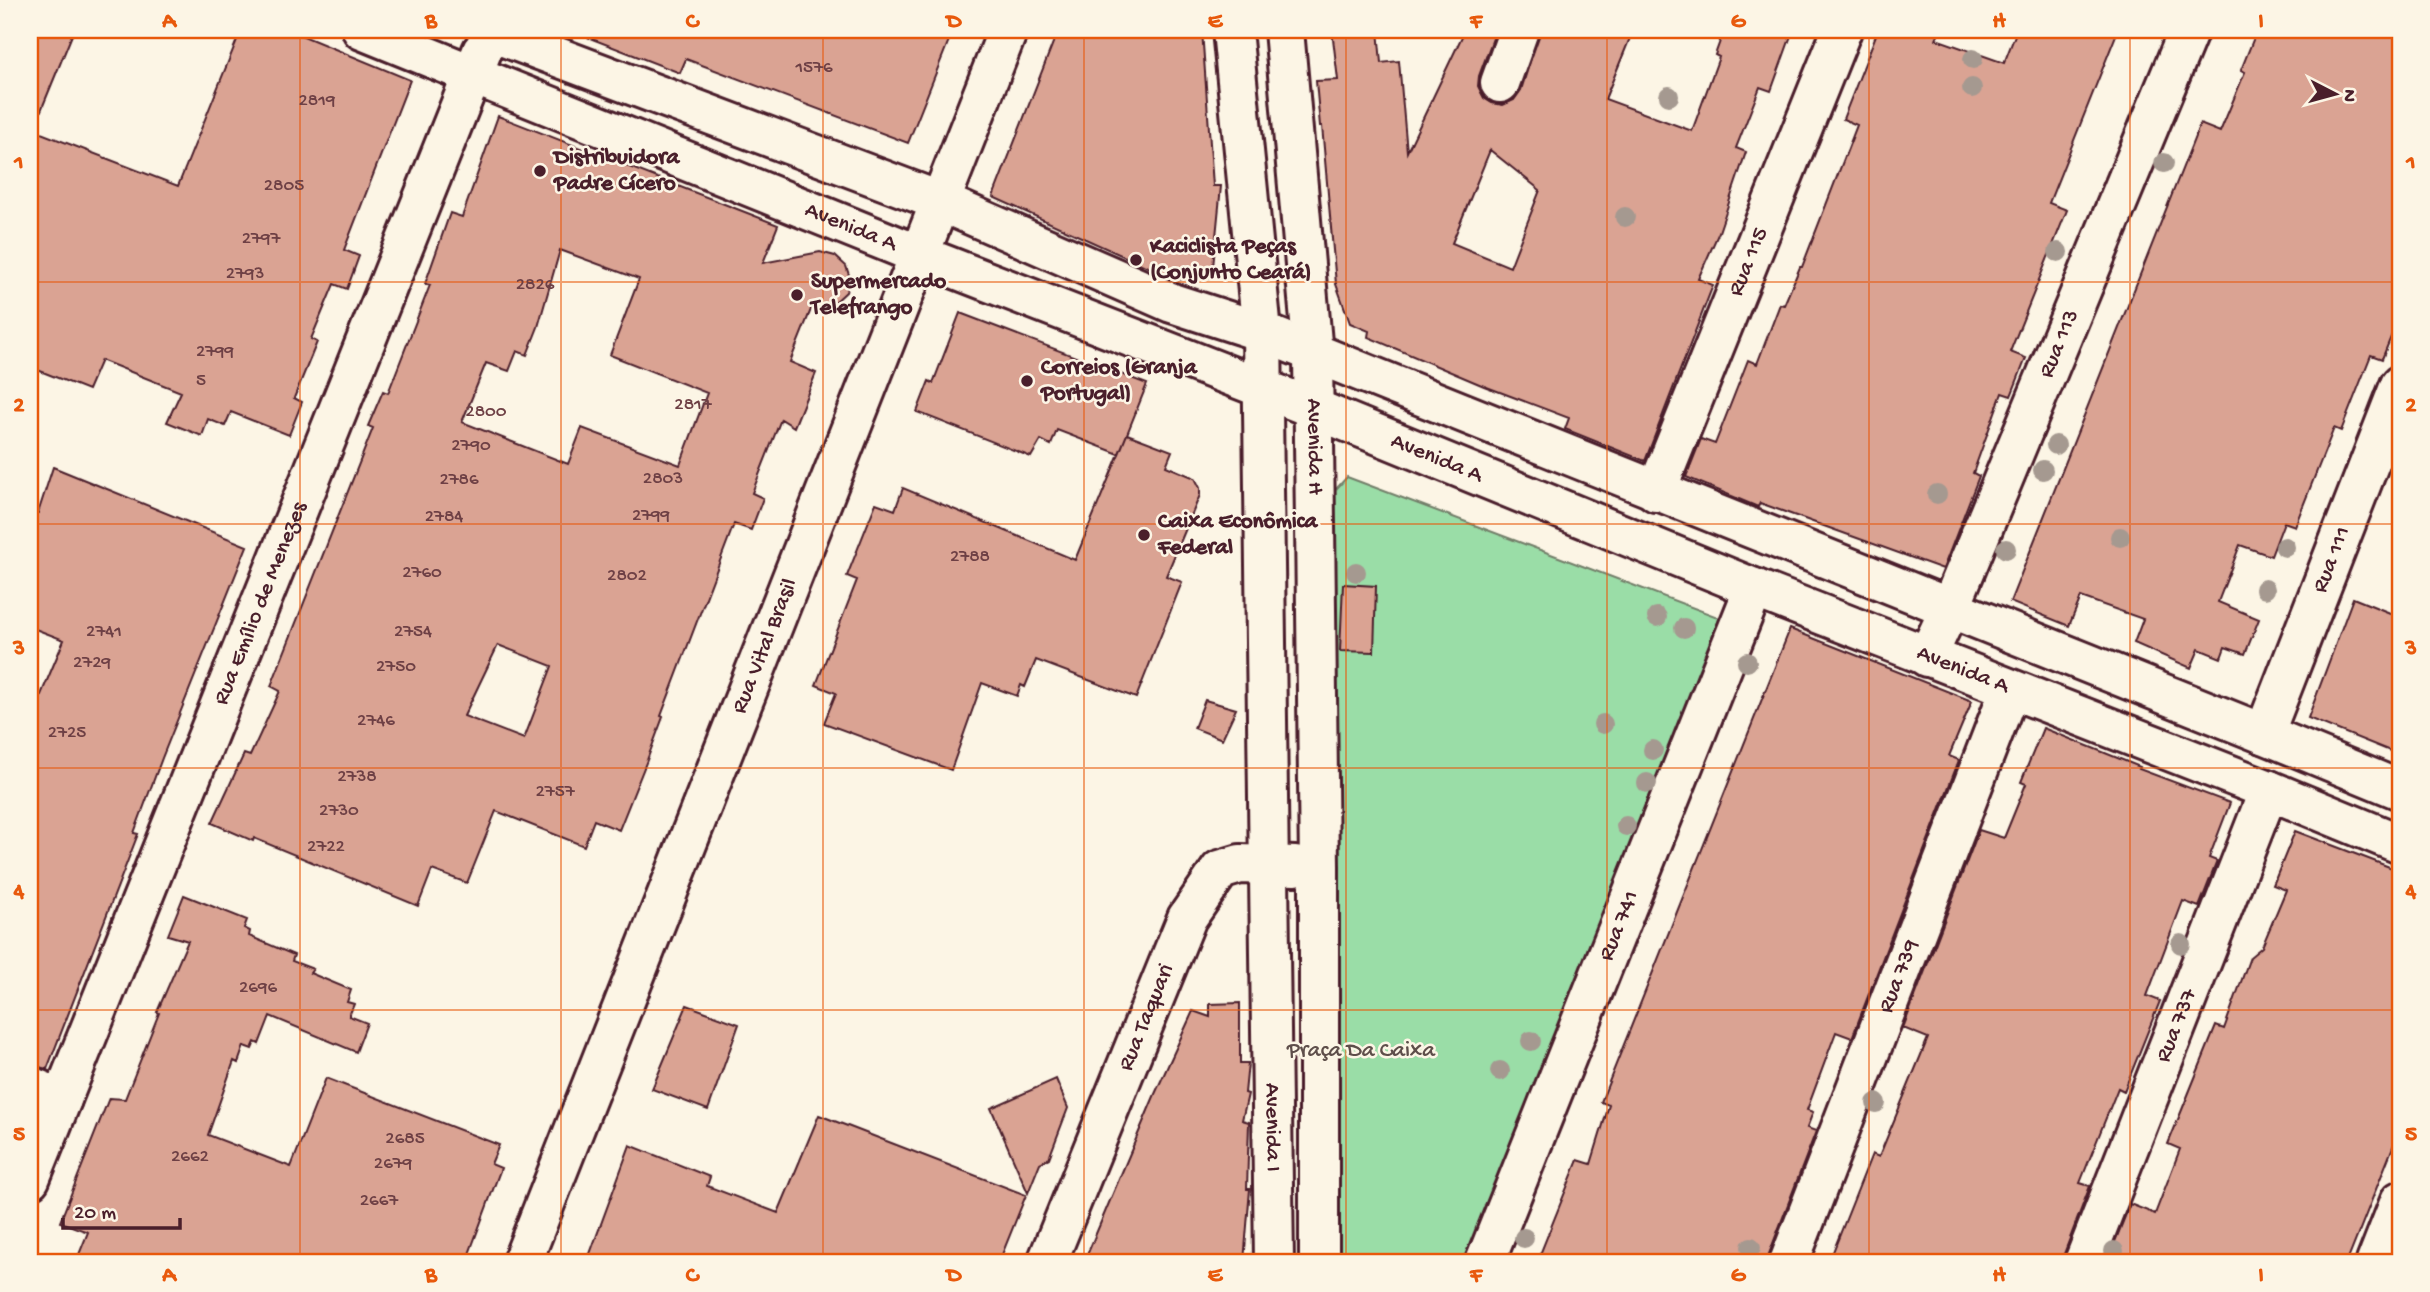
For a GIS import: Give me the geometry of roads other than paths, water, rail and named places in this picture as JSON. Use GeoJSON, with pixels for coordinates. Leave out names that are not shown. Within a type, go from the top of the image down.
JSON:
{"type":"FeatureCollection","features":[{"type":"Feature","properties":{"kind":"street","name":"Avenida A"},"geometry":{"type":"LineString","coordinates":[[362,30],[2390,840]]}},
{"type":"Feature","properties":{"kind":"street","name":"Rua Emílio de Menezes"},"geometry":{"type":"LineString","coordinates":[[30,1179],[46,1092],[473,75],[489,30]]}},
{"type":"Feature","properties":{"kind":"street"},"geometry":{"type":"LineString","coordinates":[[489,30],[939,201],[1172,303],[1262,332],[2400,791],[2390,840]]}},
{"type":"Feature","properties":{"kind":"street","name":"Rua Vital Brasil"},"geometry":{"type":"LineString","coordinates":[[522,1262],[1007,30]]}},
{"type":"Feature","properties":{"kind":"street"},"geometry":{"type":"LineString","coordinates":[[1232,30],[1262,332],[1269,865]]}},
{"type":"Feature","properties":{"kind":"street","name":"Avenida H"},"geometry":{"type":"LineString","coordinates":[[1284,30],[1313,354],[1319,866]]}},
{"type":"Feature","properties":{"kind":"street"},"geometry":{"type":"LineString","coordinates":[[1500,83],[1519,30]]}},
{"type":"Feature","properties":{"kind":"street","name":"Rua 115"},"geometry":{"type":"LineString","coordinates":[[1656,492],[1842,30]]}},
{"type":"Feature","properties":{"kind":"street","name":"Rua 113"},"geometry":{"type":"LineString","coordinates":[[1927,657],[1950,608],[2189,30]]}},
{"type":"Feature","properties":{"kind":"street","name":"Rua 111"},"geometry":{"type":"LineString","coordinates":[[2264,734],[2400,384]]}},
{"type":"Feature","properties":{"kind":"street","name":"Rua 741"},"geometry":{"type":"LineString","coordinates":[[1485,1262],[1754,588]]}},
{"type":"Feature","properties":{"kind":"street","name":"Rua 739"},"geometry":{"type":"LineString","coordinates":[[1789,1262],[2010,689]]}},
{"type":"Feature","properties":{"kind":"street","name":"Rua 737"},"geometry":{"type":"LineString","coordinates":[[2084,1262],[2269,790]]}},
{"type":"Feature","properties":{"kind":"street","name":"Rua Taquari"},"geometry":{"type":"LineString","coordinates":[[1047,1262],[1187,918],[1220,870],[1241,864],[1319,866]]}},
{"type":"Feature","properties":{"kind":"street","name":"Avenida I"},"geometry":{"type":"LineString","coordinates":[[1269,865],[1274,1262]]}},
{"type":"Feature","properties":{"kind":"street","name":"Avenida I"},"geometry":{"type":"LineString","coordinates":[[1319,866],[1319,1262]]}},
{"type":"Feature","properties":{"kind":"street"},"geometry":{"type":"LineString","coordinates":[[2376,1262],[2400,1201]]}},
{"type":"Feature","properties":{"kind":"place","name":"Distribuidora Padre Cícero"},"geometry":{"type":"Point","coordinates":[540,171]}},
{"type":"Feature","properties":{"kind":"place","name":"Kaciclista Peças (Conjunto Ceará)"},"geometry":{"type":"Point","coordinates":[1136,260]}},
{"type":"Feature","properties":{"kind":"place","name":"Supermercado Telefrango"},"geometry":{"type":"Point","coordinates":[797,295]}},
{"type":"Feature","properties":{"kind":"place","name":"Correios (Granja Portugal)"},"geometry":{"type":"Point","coordinates":[1027,381]}},
{"type":"Feature","properties":{"kind":"place","name":"Caixa Econômica Federal"},"geometry":{"type":"Point","coordinates":[1144,535]}},
{"type":"Feature","properties":{"kind":"park label","name":"Praça Da Caixa"},"geometry":{"type":"Point","coordinates":[1361,1051]}}]}
